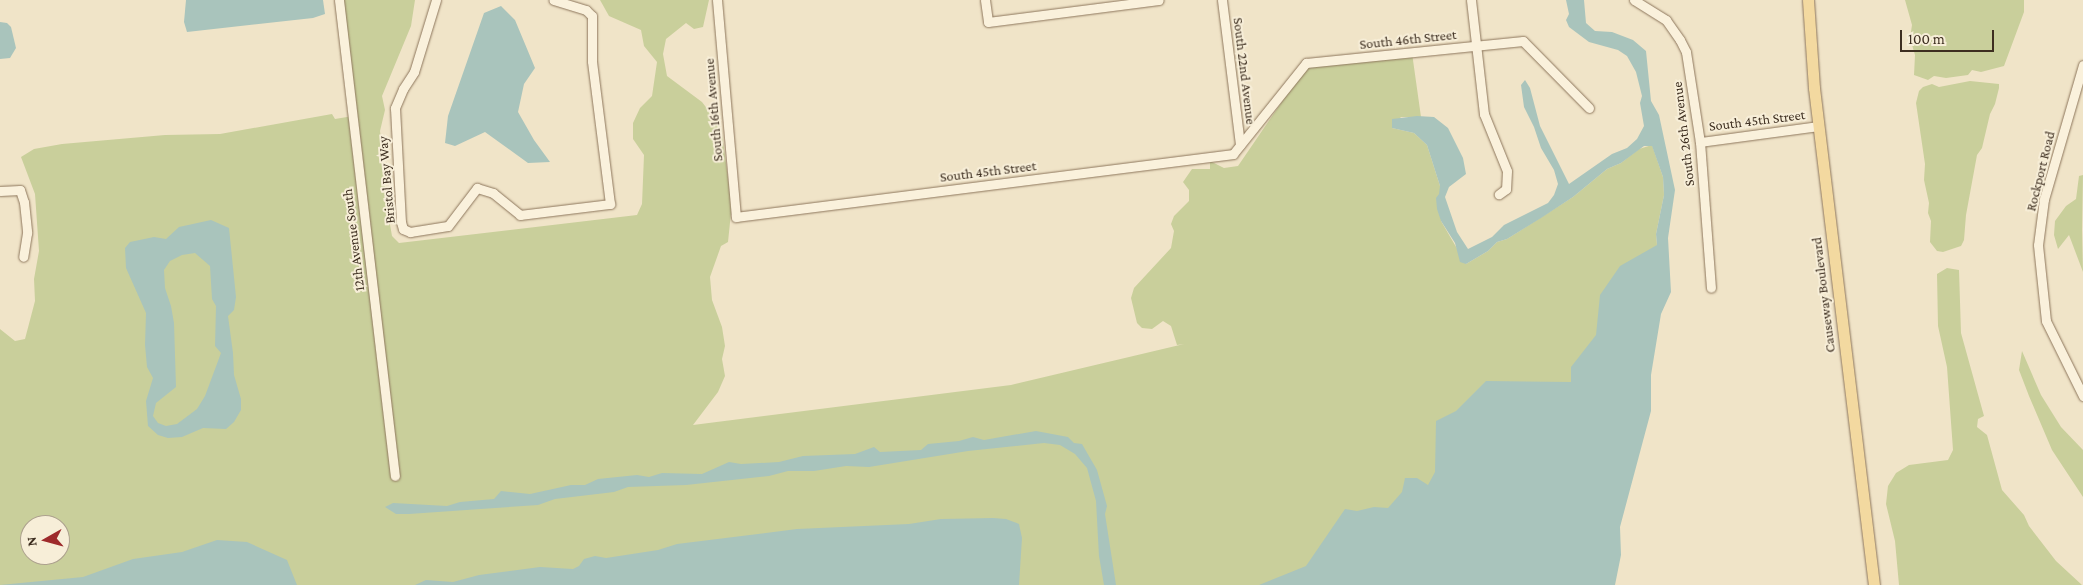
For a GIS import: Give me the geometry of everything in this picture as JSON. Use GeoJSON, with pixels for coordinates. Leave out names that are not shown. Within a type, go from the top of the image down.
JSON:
{"type":"FeatureCollection","features":[{"type":"Feature","properties":{"kind":"main road","name":"Causeway Boulevard"},"geometry":{"type":"LineString","coordinates":[[1808,0],[1818,126],[1874,585]]}},
{"type":"Feature","properties":{"kind":"street","name":"12th Avenue South"},"geometry":{"type":"LineString","coordinates":[[339,0],[395,476]]}},
{"type":"Feature","properties":{"kind":"street","name":"Bristol Bay Way"},"geometry":{"type":"LineString","coordinates":[[436,0],[414,72],[403,89],[395,108],[401,222],[404,229],[410,232],[448,226],[476,188],[493,192],[520,215],[610,204],[592,61],[592,16],[586,10],[554,0]]}},
{"type":"Feature","properties":{"kind":"street","name":"South 16th Avenue"},"geometry":{"type":"LineString","coordinates":[[717,0],[736,217]]}},
{"type":"Feature","properties":{"kind":"street"},"geometry":{"type":"LineString","coordinates":[[985,0],[988,22],[1159,0]]}},
{"type":"Feature","properties":{"kind":"street","name":"South 22nd Avenue"},"geometry":{"type":"LineString","coordinates":[[1222,0],[1240,145]]}},
{"type":"Feature","properties":{"kind":"street"},"geometry":{"type":"LineString","coordinates":[[1471,0],[1484,114],[1507,171],[1506,189],[1499,194]]}},
{"type":"Feature","properties":{"kind":"street","name":"South 26th Avenue"},"geometry":{"type":"LineString","coordinates":[[1634,0],[1666,20],[1680,40],[1689,66],[1700,142],[1712,288]]}},
{"type":"Feature","properties":{"kind":"street","name":"South 46th Street"},"geometry":{"type":"LineString","coordinates":[[1240,145],[1306,63],[1522,41],[1589,108]]}},
{"type":"Feature","properties":{"kind":"street","name":"Rockport Road"},"geometry":{"type":"LineString","coordinates":[[2083,65],[2044,199],[2038,245],[2046,321],[2083,396]]}},
{"type":"Feature","properties":{"kind":"street","name":"South 45th Street"},"geometry":{"type":"LineString","coordinates":[[1700,142],[1818,126]]}},
{"type":"Feature","properties":{"kind":"street","name":"South 45th Street"},"geometry":{"type":"LineString","coordinates":[[736,217],[1233,154],[1240,145]]}},
{"type":"Feature","properties":{"kind":"street"},"geometry":{"type":"LineString","coordinates":[[0,191],[20,190],[24,202],[27,233],[22,258]]}},
{"type":"Feature","properties":{"kind":"green space"},"geometry":{"type":"Polygon","coordinates":[[[343,0],[415,0],[411,26],[382,96],[385,110],[380,131],[385,169],[385,196],[392,236],[399,243],[637,215],[642,204],[644,155],[633,139],[633,123],[640,108],[652,96],[657,62],[644,46],[641,30],[609,16],[600,0],[709,0],[703,27],[694,29],[686,23],[666,39],[663,54],[667,76],[702,102],[721,127],[730,192],[731,213],[728,242],[721,246],[710,277],[712,300],[722,327],[725,346],[722,359],[725,376],[718,392],[693,425],[1011,385],[1184,344],[1177,345],[1171,326],[1163,321],[1152,329],[1142,328],[1137,323],[1131,298],[1134,288],[1171,248],[1174,231],[1171,224],[1174,216],[1189,201],[1189,190],[1183,182],[1192,169],[1210,169],[1210,161],[1224,168],[1238,166],[1307,65],[1412,53],[1421,117],[1401,117],[1392,128],[1414,133],[1427,145],[1440,186],[1441,221],[1466,264],[1488,251],[1497,242],[1507,239],[1573,197],[1607,169],[1621,163],[1639,149],[1652,145],[1663,177],[1664,195],[1656,234],[1657,245],[1602,585],[0,585],[0,329],[15,341],[25,339],[35,301],[34,279],[39,251],[35,194],[21,157],[34,149],[62,144],[165,135],[220,134],[332,114],[335,119],[353,116],[343,0]]]}},
{"type":"Feature","properties":{"kind":"green space"},"geometry":{"type":"Polygon","coordinates":[[[1905,0],[2024,0],[2024,12],[2004,66],[1981,72],[1972,70],[1968,75],[1946,78],[1934,76],[1928,80],[1914,75],[1915,55],[1910,38],[1912,25],[1905,0]]]}},
{"type":"Feature","properties":{"kind":"green space"},"geometry":{"type":"Polygon","coordinates":[[[1970,81],[1999,84],[1999,88],[1990,114],[1982,148],[1977,155],[1966,215],[1964,240],[1961,246],[1943,252],[1937,251],[1930,242],[1931,221],[1928,213],[1929,203],[1924,180],[1925,164],[1916,103],[1919,91],[1923,87],[1932,84],[1939,87],[1970,81]]]}},
{"type":"Feature","properties":{"kind":"green space"},"geometry":{"type":"Polygon","coordinates":[[[2083,175],[2083,272],[2069,235],[2058,249],[2054,235],[2055,221],[2066,206],[2076,199],[2079,176],[2083,175]]]}},
{"type":"Feature","properties":{"kind":"green space"},"geometry":{"type":"Polygon","coordinates":[[[1947,268],[1959,270],[1961,333],[1984,416],[1978,419],[1977,427],[1987,435],[2002,490],[2024,515],[2029,526],[2056,561],[2082,585],[1899,585],[1895,541],[1886,504],[1888,486],[1896,473],[1909,465],[1948,460],[1953,450],[1947,367],[1938,326],[1937,274],[1947,268]]]}},
{"type":"Feature","properties":{"kind":"green space"},"geometry":{"type":"Polygon","coordinates":[[[2022,351],[2041,395],[2061,427],[2083,450],[2083,497],[2052,450],[2029,396],[2019,370],[2022,351]]]}},
{"type":"Feature","properties":{"kind":"water"},"geometry":{"type":"Polygon","coordinates":[[[186,0],[323,0],[325,14],[313,18],[187,32],[184,22],[186,0]]]}},
{"type":"Feature","properties":{"kind":"water"},"geometry":{"type":"Polygon","coordinates":[[[1566,0],[1584,0],[1586,23],[1595,31],[1612,32],[1633,40],[1646,51],[1651,101],[1659,115],[1675,190],[1668,238],[1671,292],[1661,314],[1651,375],[1651,411],[1620,527],[1621,555],[1615,585],[1259,585],[1306,566],[1345,509],[1357,511],[1374,507],[1388,508],[1402,492],[1405,478],[1417,478],[1428,485],[1435,472],[1436,421],[1456,411],[1486,381],[1571,382],[1571,367],[1596,335],[1600,295],[1620,266],[1657,245],[1656,234],[1664,195],[1663,177],[1652,146],[1644,146],[1621,163],[1607,169],[1573,197],[1541,218],[1507,239],[1497,242],[1488,251],[1466,264],[1460,262],[1455,243],[1441,221],[1437,209],[1436,198],[1439,194],[1440,186],[1427,145],[1414,133],[1392,128],[1392,119],[1417,116],[1434,117],[1448,128],[1463,158],[1466,174],[1449,187],[1445,197],[1457,232],[1468,249],[1492,237],[1504,225],[1548,203],[1554,195],[1558,184],[1554,170],[1541,148],[1534,127],[1524,107],[1521,85],[1525,80],[1530,88],[1540,126],[1569,184],[1612,154],[1627,148],[1637,139],[1644,126],[1640,103],[1642,96],[1636,72],[1627,56],[1618,50],[1589,42],[1569,27],[1566,20],[1569,14],[1566,0]]]}},
{"type":"Feature","properties":{"kind":"water"},"geometry":{"type":"Polygon","coordinates":[[[501,6],[515,20],[535,68],[524,84],[518,112],[534,140],[550,162],[528,163],[485,132],[455,146],[445,143],[448,116],[484,13],[501,6]]]}},
{"type":"Feature","properties":{"kind":"water"},"geometry":{"type":"Polygon","coordinates":[[[0,22],[7,23],[11,27],[16,48],[10,58],[0,59],[0,22]]]}},
{"type":"Feature","properties":{"kind":"water"},"geometry":{"type":"Polygon","coordinates":[[[211,220],[229,228],[236,297],[234,310],[228,316],[234,375],[241,399],[241,410],[234,422],[226,429],[203,428],[182,437],[168,438],[158,435],[148,426],[146,401],[153,378],[147,367],[145,345],[146,313],[126,268],[125,248],[130,242],[154,237],[166,239],[179,227],[211,220]],[[195,253],[182,255],[170,261],[164,270],[165,288],[174,323],[176,387],[156,403],[153,416],[158,423],[166,426],[177,424],[197,409],[205,396],[221,353],[215,346],[216,306],[212,299],[210,266],[195,253]]]}},
{"type":"Feature","properties":{"kind":"water"},"geometry":{"type":"Polygon","coordinates":[[[1036,431],[1068,437],[1074,443],[1082,444],[1097,470],[1107,506],[1105,514],[1116,585],[1104,585],[1099,556],[1096,501],[1087,468],[1075,454],[1060,445],[1044,443],[968,451],[869,467],[846,466],[814,471],[788,471],[769,476],[686,485],[628,487],[614,492],[555,499],[538,505],[409,514],[396,514],[385,507],[393,503],[447,506],[460,502],[494,499],[501,491],[530,494],[571,485],[585,485],[598,479],[637,475],[649,477],[662,473],[702,474],[729,462],[741,464],[779,462],[803,456],[855,454],[874,447],[880,452],[921,450],[928,444],[959,441],[973,437],[984,440],[1036,431]]]}},
{"type":"Feature","properties":{"kind":"water"},"geometry":{"type":"Polygon","coordinates":[[[941,519],[1006,519],[1019,524],[1022,538],[1019,585],[415,585],[426,580],[453,582],[479,575],[540,567],[573,569],[579,566],[584,559],[595,556],[606,558],[658,550],[677,544],[797,529],[909,524],[941,519]]]}},
{"type":"Feature","properties":{"kind":"water"},"geometry":{"type":"Polygon","coordinates":[[[217,540],[247,542],[287,560],[297,585],[0,585],[83,577],[133,559],[182,552],[217,540]]]}}]}
